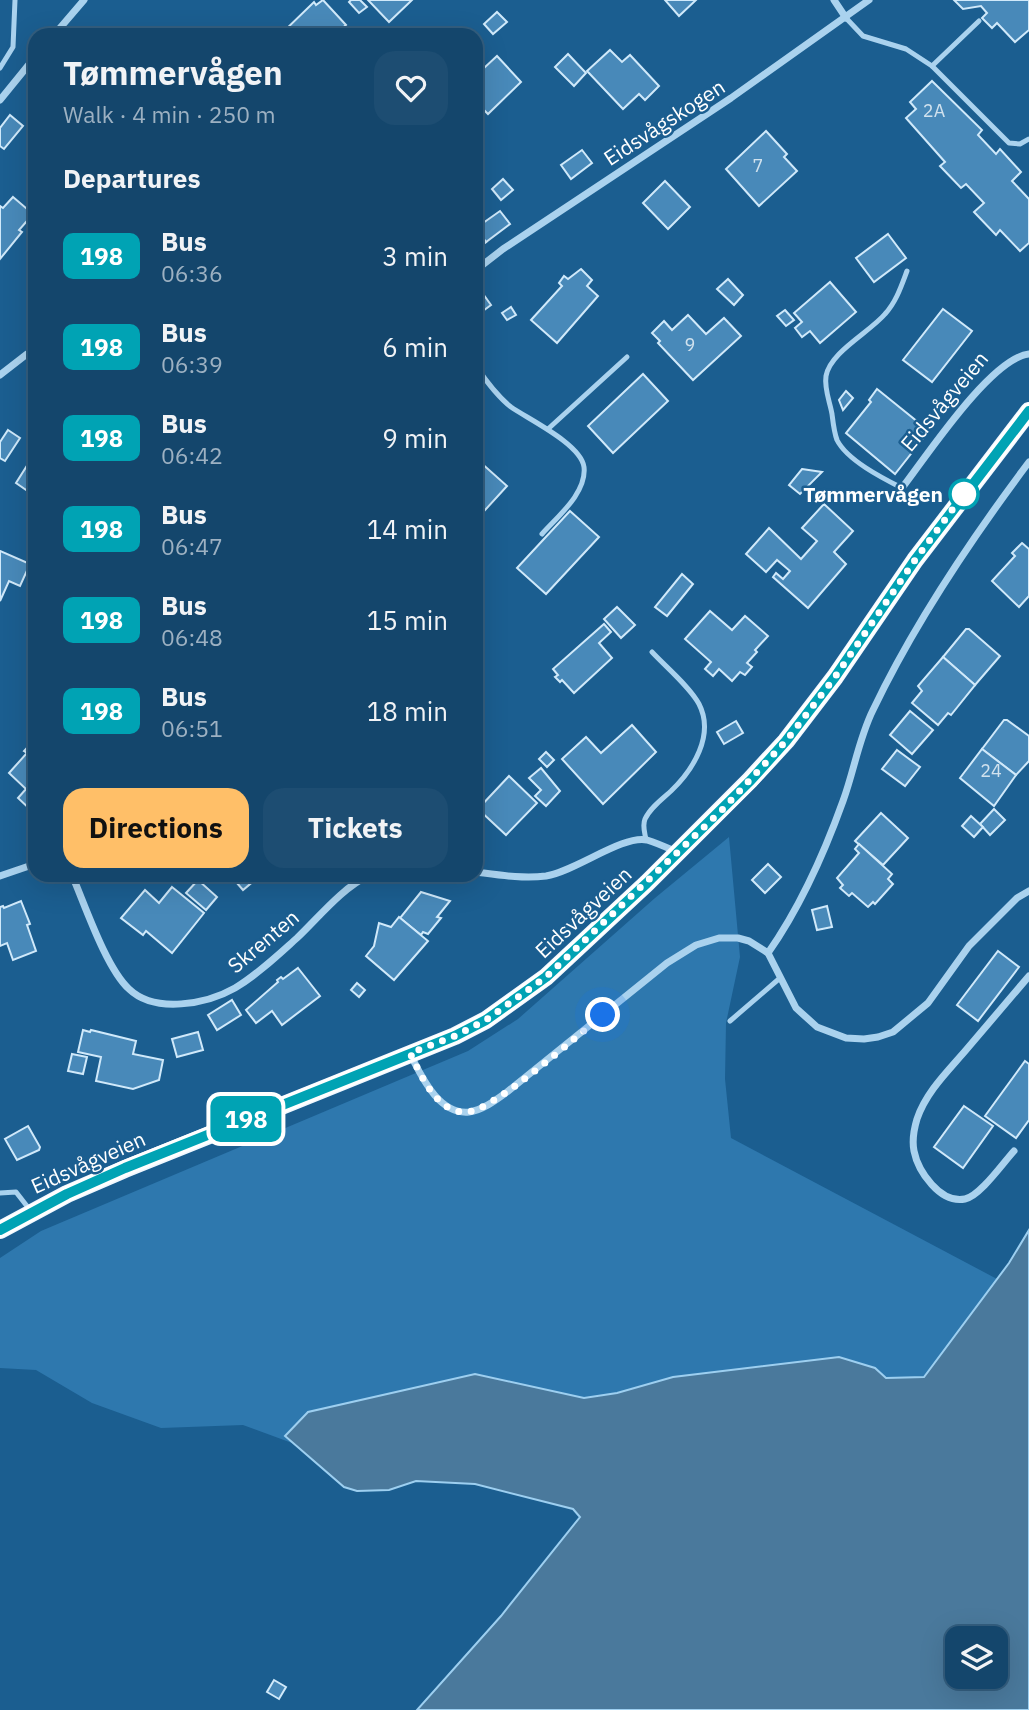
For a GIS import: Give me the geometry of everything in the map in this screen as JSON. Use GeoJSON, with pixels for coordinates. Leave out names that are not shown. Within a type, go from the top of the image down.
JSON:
{"type":"FeatureCollection","features":[{"type":"Feature","properties":{"kind":"main road","name":"Eidsvågveien"},"geometry":{"type":"LineString","coordinates":[[0,1230],[31,1212],[125,1168],[455,1036],[486,1020],[535,986],[598,930],[678,852],[751,780],[786,741],[835,677],[915,560],[1029,411]]}},
{"type":"Feature","properties":{"kind":"street"},"geometry":{"type":"LineString","coordinates":[[60,28],[85,0]]}},
{"type":"Feature","properties":{"kind":"street"},"geometry":{"type":"LineString","coordinates":[[834,0],[846,18]]}},
{"type":"Feature","properties":{"kind":"street","name":"Eidsvågskogen"},"geometry":{"type":"LineString","coordinates":[[483,265],[672,138],[869,0]]}},
{"type":"Feature","properties":{"kind":"street"},"geometry":{"type":"LineString","coordinates":[[0,100],[28,66]]}},
{"type":"Feature","properties":{"kind":"street"},"geometry":{"type":"LineString","coordinates":[[0,375],[28,354]]}},
{"type":"Feature","properties":{"kind":"street","name":"Eidsvågveien"},"geometry":{"type":"LineString","coordinates":[[902,488],[959,413],[996,373],[1016,357],[1029,354]]}},
{"type":"Feature","properties":{"kind":"street"},"geometry":{"type":"LineString","coordinates":[[768,953],[797,910],[843,800],[872,712],[891,675],[955,570],[1029,463]]}},
{"type":"Feature","properties":{"kind":"street"},"geometry":{"type":"LineString","coordinates":[[483,874],[546,876],[565,871],[625,843],[646,840],[678,852]]}},
{"type":"Feature","properties":{"kind":"street"},"geometry":{"type":"LineString","coordinates":[[0,876],[28,866]]}},
{"type":"Feature","properties":{"kind":"street","name":"Skrenten"},"geometry":{"type":"LineString","coordinates":[[75,882],[98,937],[119,977],[129,990],[140,997],[166,1004],[205,999],[234,989],[359,882]]}},
{"type":"Feature","properties":{"kind":"street"},"geometry":{"type":"LineString","coordinates":[[410,1053],[429,1091],[458,1111],[481,1109],[507,1092],[667,963],[696,945],[719,938],[749,941],[768,953],[796,1008],[817,1027],[846,1038],[864,1040],[878,1037],[893,1032],[928,1003],[969,946],[1017,898],[1029,891]]}},
{"type":"Feature","properties":{"kind":"street"},"geometry":{"type":"LineString","coordinates":[[1014,1151],[978,1191],[965,1199],[958,1199],[946,1196],[928,1180],[914,1151],[914,1136],[922,1107],[940,1080],[1029,976]]}},
{"type":"Feature","properties":{"kind":"lane"},"geometry":{"type":"LineString","coordinates":[[0,68],[13,47],[15,0]]}},
{"type":"Feature","properties":{"kind":"lane"},"geometry":{"type":"LineString","coordinates":[[846,18],[863,36],[906,49],[932,65],[1009,143],[1020,144],[1029,139]]}},
{"type":"Feature","properties":{"kind":"lane"},"geometry":{"type":"LineString","coordinates":[[932,65],[979,21]]}},
{"type":"Feature","properties":{"kind":"lane"},"geometry":{"type":"LineString","coordinates":[[902,488],[877,475],[839,444],[826,375],[830,366],[848,346],[883,317],[900,293],[907,271]]}},
{"type":"Feature","properties":{"kind":"lane"},"geometry":{"type":"LineString","coordinates":[[548,429],[627,357]]}},
{"type":"Feature","properties":{"kind":"lane"},"geometry":{"type":"LineString","coordinates":[[483,375],[512,408],[548,429],[576,453],[584,469],[579,489],[572,501],[542,534]]}},
{"type":"Feature","properties":{"kind":"lane"},"geometry":{"type":"LineString","coordinates":[[646,840],[643,826],[645,819],[674,788],[699,753],[705,724],[697,701],[652,652]]}},
{"type":"Feature","properties":{"kind":"lane"},"geometry":{"type":"LineString","coordinates":[[730,1021],[780,978]]}},
{"type":"Feature","properties":{"kind":"lane"},"geometry":{"type":"LineString","coordinates":[[0,1193],[10,1191],[20,1195],[31,1212]]}},
{"type":"Feature","properties":{"kind":"shaded area"},"geometry":{"type":"Polygon","coordinates":[[[729,837],[740,957],[726,1023],[725,1079],[731,1138],[997,1279],[925,1377],[886,1378],[875,1368],[673,1377],[617,1393],[584,1398],[475,1374],[285,1436],[292,1443],[243,1425],[161,1428],[92,1403],[36,1370],[0,1368],[0,1258],[41,1231],[468,1051],[518,1019],[655,898],[729,837]]]}},
{"type":"Feature","properties":{"kind":"shaded area"},"geometry":{"type":"Polygon","coordinates":[[[1029,1230],[1029,1710],[417,1710],[501,1616],[580,1517],[573,1509],[475,1484],[416,1481],[389,1490],[357,1491],[344,1487],[285,1436],[308,1412],[475,1374],[584,1398],[617,1393],[673,1377],[839,1357],[875,1368],[886,1378],[924,1377],[1009,1263],[1029,1230]]]}},
{"type":"Feature","properties":{"kind":"building"},"geometry":{"type":"Polygon","coordinates":[[[323,0],[346,25],[342,28],[287,28],[314,2],[316,5],[323,0]]]}},
{"type":"Feature","properties":{"kind":"building"},"geometry":{"type":"Polygon","coordinates":[[[360,0],[367,7],[359,13],[349,2],[360,0]]]}},
{"type":"Feature","properties":{"kind":"building"},"geometry":{"type":"Polygon","coordinates":[[[368,0],[412,0],[389,22],[368,0]]]}},
{"type":"Feature","properties":{"kind":"building"},"geometry":{"type":"Polygon","coordinates":[[[665,0],[696,0],[679,16],[665,0]]]}},
{"type":"Feature","properties":{"kind":"building"},"geometry":{"type":"Polygon","coordinates":[[[954,0],[1029,0],[1029,30],[1015,42],[997,23],[992,28],[982,18],[987,13],[981,6],[963,9],[954,0]]]}},
{"type":"Feature","properties":{"kind":"building"},"geometry":{"type":"Polygon","coordinates":[[[497,12],[507,22],[493,34],[484,24],[497,12]]]}},
{"type":"Feature","properties":{"kind":"building"},"geometry":{"type":"Polygon","coordinates":[[[610,50],[622,62],[630,55],[659,86],[645,100],[639,94],[623,109],[587,71],[610,50]]]}},
{"type":"Feature","properties":{"kind":"building"},"geometry":{"type":"Polygon","coordinates":[[[568,54],[586,73],[574,86],[555,67],[568,54]]]}},
{"type":"Feature","properties":{"kind":"building"},"geometry":{"type":"Polygon","coordinates":[[[497,56],[521,82],[488,114],[483,109],[483,69],[497,56]]]}},
{"type":"Feature","properties":{"kind":"building"},"geometry":{"type":"Polygon","coordinates":[[[932,81],[982,130],[978,135],[996,154],[1000,149],[1021,172],[1012,181],[1029,199],[1029,243],[1020,251],[1000,230],[996,235],[974,212],[984,203],[966,184],[961,188],[940,166],[945,162],[906,118],[916,109],[910,102],[932,81]]]}},
{"type":"Feature","properties":{"kind":"building"},"geometry":{"type":"Polygon","coordinates":[[[10,115],[23,126],[4,149],[0,146],[0,128],[10,115]]]}},
{"type":"Feature","properties":{"kind":"building"},"geometry":{"type":"Polygon","coordinates":[[[766,131],[787,154],[784,157],[797,171],[759,206],[726,169],[766,131]]]}},
{"type":"Feature","properties":{"kind":"building"},"geometry":{"type":"Polygon","coordinates":[[[582,150],[592,163],[571,179],[561,165],[582,150]]]}},
{"type":"Feature","properties":{"kind":"building"},"geometry":{"type":"Polygon","coordinates":[[[503,179],[513,190],[501,200],[492,189],[503,179]]]}},
{"type":"Feature","properties":{"kind":"building"},"geometry":{"type":"Polygon","coordinates":[[[665,181],[690,207],[668,229],[643,203],[665,181]]]}},
{"type":"Feature","properties":{"kind":"building"},"geometry":{"type":"Polygon","coordinates":[[[13,197],[28,210],[28,220],[19,230],[22,232],[0,259],[0,206],[3,208],[13,197]]]}},
{"type":"Feature","properties":{"kind":"building"},"geometry":{"type":"Polygon","coordinates":[[[500,211],[510,224],[486,242],[483,238],[483,223],[500,211]]]}},
{"type":"Feature","properties":{"kind":"building"},"geometry":{"type":"Polygon","coordinates":[[[888,234],[906,258],[874,282],[856,258],[888,234]]]}},
{"type":"Feature","properties":{"kind":"building"},"geometry":{"type":"Polygon","coordinates":[[[581,269],[592,280],[587,286],[598,296],[557,343],[531,320],[562,286],[559,283],[564,276],[568,279],[581,269]]]}},
{"type":"Feature","properties":{"kind":"building"},"geometry":{"type":"Polygon","coordinates":[[[728,279],[743,295],[734,305],[717,289],[728,279]]]}},
{"type":"Feature","properties":{"kind":"building"},"geometry":{"type":"Polygon","coordinates":[[[830,282],[856,312],[820,343],[810,331],[802,337],[795,328],[802,322],[794,313],[830,282]]]}},
{"type":"Feature","properties":{"kind":"building"},"geometry":{"type":"Polygon","coordinates":[[[483,294],[491,305],[483,311],[483,294]]]}},
{"type":"Feature","properties":{"kind":"building"},"geometry":{"type":"Polygon","coordinates":[[[511,307],[516,315],[507,320],[502,313],[511,307]]]}},
{"type":"Feature","properties":{"kind":"building"},"geometry":{"type":"Polygon","coordinates":[[[943,309],[972,331],[932,382],[903,360],[943,309]]]}},
{"type":"Feature","properties":{"kind":"building"},"geometry":{"type":"Polygon","coordinates":[[[785,310],[794,320],[786,326],[777,316],[785,310]]]}},
{"type":"Feature","properties":{"kind":"building"},"geometry":{"type":"Polygon","coordinates":[[[688,315],[706,334],[724,318],[741,336],[693,380],[652,333],[664,321],[672,330],[688,315]]]}},
{"type":"Feature","properties":{"kind":"building"},"geometry":{"type":"Polygon","coordinates":[[[643,374],[668,401],[613,453],[588,426],[643,374]]]}},
{"type":"Feature","properties":{"kind":"building"},"geometry":{"type":"Polygon","coordinates":[[[877,389],[929,431],[895,474],[846,433],[871,402],[869,400],[877,389]]]}},
{"type":"Feature","properties":{"kind":"building"},"geometry":{"type":"Polygon","coordinates":[[[846,391],[853,398],[843,410],[839,400],[846,391]]]}},
{"type":"Feature","properties":{"kind":"building"},"geometry":{"type":"Polygon","coordinates":[[[8,430],[20,438],[5,461],[0,458],[0,442],[8,430]]]}},
{"type":"Feature","properties":{"kind":"building"},"geometry":{"type":"Polygon","coordinates":[[[28,464],[28,491],[16,483],[28,464]]]}},
{"type":"Feature","properties":{"kind":"building"},"geometry":{"type":"Polygon","coordinates":[[[483,465],[507,486],[483,512],[483,465]]]}},
{"type":"Feature","properties":{"kind":"building"},"geometry":{"type":"Polygon","coordinates":[[[802,469],[822,472],[800,494],[789,485],[802,469]]]}},
{"type":"Feature","properties":{"kind":"building"},"geometry":{"type":"Polygon","coordinates":[[[824,504],[853,531],[834,552],[846,564],[808,608],[773,577],[776,573],[783,579],[790,571],[777,560],[766,572],[746,554],[769,528],[801,559],[817,541],[802,528],[824,504]]]}},
{"type":"Feature","properties":{"kind":"building"},"geometry":{"type":"Polygon","coordinates":[[[570,511],[599,537],[546,594],[517,568],[570,511]]]}},
{"type":"Feature","properties":{"kind":"building"},"geometry":{"type":"Polygon","coordinates":[[[1022,543],[1029,549],[1029,596],[1019,607],[992,581],[1015,556],[1012,553],[1022,543]]]}},
{"type":"Feature","properties":{"kind":"building"},"geometry":{"type":"Polygon","coordinates":[[[0,551],[28,563],[28,568],[20,586],[9,581],[0,601],[0,551]]]}},
{"type":"Feature","properties":{"kind":"building"},"geometry":{"type":"Polygon","coordinates":[[[682,574],[693,584],[667,616],[655,607],[682,574]]]}},
{"type":"Feature","properties":{"kind":"building"},"geometry":{"type":"Polygon","coordinates":[[[617,607],[635,625],[621,638],[604,619],[617,607]]]}},
{"type":"Feature","properties":{"kind":"building"},"geometry":{"type":"Polygon","coordinates":[[[710,611],[732,630],[745,616],[768,636],[747,663],[752,667],[745,675],[740,672],[732,681],[719,669],[713,676],[705,669],[711,662],[685,639],[710,611]]]}},
{"type":"Feature","properties":{"kind":"building"},"geometry":{"type":"Polygon","coordinates":[[[604,624],[611,632],[599,643],[612,658],[574,693],[562,680],[560,682],[555,677],[558,675],[553,669],[604,624]]]}},
{"type":"Feature","properties":{"kind":"building"},"geometry":{"type":"Polygon","coordinates":[[[966,629],[1000,656],[975,685],[943,657],[966,629]]]}},
{"type":"Feature","properties":{"kind":"building"},"geometry":{"type":"Polygon","coordinates":[[[943,657],[975,685],[951,715],[948,713],[938,725],[912,703],[922,691],[918,686],[943,657]]]}},
{"type":"Feature","properties":{"kind":"building"},"geometry":{"type":"Polygon","coordinates":[[[910,711],[933,730],[912,754],[890,735],[910,711]]]}},
{"type":"Feature","properties":{"kind":"building"},"geometry":{"type":"Polygon","coordinates":[[[1004,720],[1029,736],[1029,761],[1016,775],[982,749],[1004,720]]]}},
{"type":"Feature","properties":{"kind":"building"},"geometry":{"type":"Polygon","coordinates":[[[736,721],[743,733],[724,744],[717,732],[736,721]]]}},
{"type":"Feature","properties":{"kind":"building"},"geometry":{"type":"Polygon","coordinates":[[[632,725],[656,752],[603,804],[562,759],[586,737],[601,753],[632,725]]]}},
{"type":"Feature","properties":{"kind":"building"},"geometry":{"type":"Polygon","coordinates":[[[28,747],[28,807],[18,798],[26,789],[9,773],[27,753],[24,751],[28,747]]]}},
{"type":"Feature","properties":{"kind":"building"},"geometry":{"type":"Polygon","coordinates":[[[982,749],[1016,775],[994,806],[960,778],[982,749]]]}},
{"type":"Feature","properties":{"kind":"building"},"geometry":{"type":"Polygon","coordinates":[[[897,750],[920,767],[905,786],[882,769],[897,750]]]}},
{"type":"Feature","properties":{"kind":"building"},"geometry":{"type":"Polygon","coordinates":[[[546,752],[554,760],[547,767],[539,759],[546,752]]]}},
{"type":"Feature","properties":{"kind":"building"},"geometry":{"type":"Polygon","coordinates":[[[541,768],[560,791],[546,806],[535,796],[541,790],[529,778],[541,768]]]}},
{"type":"Feature","properties":{"kind":"building"},"geometry":{"type":"Polygon","coordinates":[[[509,776],[537,803],[506,835],[483,814],[483,804],[509,776]]]}},
{"type":"Feature","properties":{"kind":"building"},"geometry":{"type":"Polygon","coordinates":[[[994,809],[1005,820],[990,835],[980,824],[994,809]]]}},
{"type":"Feature","properties":{"kind":"building"},"geometry":{"type":"Polygon","coordinates":[[[881,813],[908,838],[883,865],[855,841],[881,813]]]}},
{"type":"Feature","properties":{"kind":"building"},"geometry":{"type":"Polygon","coordinates":[[[971,816],[983,827],[974,837],[962,826],[971,816]]]}},
{"type":"Feature","properties":{"kind":"building"},"geometry":{"type":"Polygon","coordinates":[[[859,844],[892,874],[888,879],[893,884],[875,904],[873,902],[868,907],[852,893],[849,896],[840,888],[843,885],[837,878],[859,853],[855,849],[859,844]]]}},
{"type":"Feature","properties":{"kind":"building"},"geometry":{"type":"Polygon","coordinates":[[[768,864],[781,877],[765,893],[752,880],[768,864]]]}},
{"type":"Feature","properties":{"kind":"building"},"geometry":{"type":"Polygon","coordinates":[[[196,882],[200,882],[217,897],[206,910],[186,893],[196,882]]]}},
{"type":"Feature","properties":{"kind":"building"},"geometry":{"type":"Polygon","coordinates":[[[236,882],[253,882],[243,890],[236,882]]]}},
{"type":"Feature","properties":{"kind":"building"},"geometry":{"type":"Polygon","coordinates":[[[172,887],[204,913],[172,953],[146,931],[143,935],[121,918],[145,890],[159,903],[172,887]]]}},
{"type":"Feature","properties":{"kind":"building"},"geometry":{"type":"Polygon","coordinates":[[[421,892],[450,901],[428,934],[423,932],[421,935],[400,918],[421,892]]]}},
{"type":"Feature","properties":{"kind":"building"},"geometry":{"type":"Polygon","coordinates":[[[21,901],[36,951],[13,960],[7,943],[0,946],[0,907],[21,901]]]}},
{"type":"Feature","properties":{"kind":"building"},"geometry":{"type":"Polygon","coordinates":[[[827,906],[832,927],[817,930],[812,910],[827,906]]]}},
{"type":"Feature","properties":{"kind":"building"},"geometry":{"type":"Polygon","coordinates":[[[399,917],[428,941],[394,980],[366,956],[374,946],[379,923],[391,927],[399,917]]]}},
{"type":"Feature","properties":{"kind":"building"},"geometry":{"type":"Polygon","coordinates":[[[998,951],[1019,967],[978,1021],[957,1005],[998,951]]]}},
{"type":"Feature","properties":{"kind":"building"},"geometry":{"type":"Polygon","coordinates":[[[298,968],[320,996],[282,1025],[272,1011],[256,1023],[246,1010],[278,982],[277,980],[281,977],[283,979],[298,968]]]}},
{"type":"Feature","properties":{"kind":"building"},"geometry":{"type":"Polygon","coordinates":[[[357,983],[365,990],[359,997],[351,990],[357,983]]]}},
{"type":"Feature","properties":{"kind":"building"},"geometry":{"type":"Polygon","coordinates":[[[232,1000],[241,1015],[217,1030],[208,1015],[232,1000]]]}},
{"type":"Feature","properties":{"kind":"building"},"geometry":{"type":"Polygon","coordinates":[[[83,1030],[136,1041],[133,1054],[163,1060],[159,1080],[133,1089],[96,1081],[101,1057],[78,1052],[83,1030]]]}},
{"type":"Feature","properties":{"kind":"building"},"geometry":{"type":"Polygon","coordinates":[[[198,1032],[203,1050],[177,1057],[172,1039],[198,1032]]]}},
{"type":"Feature","properties":{"kind":"building"},"geometry":{"type":"Polygon","coordinates":[[[72,1054],[87,1057],[83,1074],[68,1071],[72,1054]]]}},
{"type":"Feature","properties":{"kind":"building"},"geometry":{"type":"Polygon","coordinates":[[[1025,1061],[1029,1064],[1029,1120],[1016,1138],[985,1116],[1025,1061]]]}},
{"type":"Feature","properties":{"kind":"building"},"geometry":{"type":"Polygon","coordinates":[[[964,1106],[993,1126],[963,1168],[934,1147],[964,1106]]]}},
{"type":"Feature","properties":{"kind":"building"},"geometry":{"type":"Polygon","coordinates":[[[28,1126],[40,1147],[39,1150],[17,1160],[5,1139],[28,1126]]]}},
{"type":"Feature","properties":{"kind":"building"},"geometry":{"type":"Polygon","coordinates":[[[274,1680],[286,1687],[279,1699],[267,1692],[274,1680]]]}},
{"type":"Feature","properties":{"kind":"bus line","name":"198"},"geometry":{"type":"LineString","coordinates":[[0,1230],[67,1194],[125,1168],[455,1036],[486,1020],[546,977],[722,810],[786,741],[835,677],[915,560],[1029,411]]}},
{"type":"Feature","properties":{"kind":"place","name":"Tømmervågen"},"geometry":{"type":"Point","coordinates":[964,494]}},
{"type":"Feature","properties":{"kind":"route"},"geometry":{"type":"LineString","coordinates":[[603,1015],[507,1092],[481,1109],[467,1112],[447,1105],[429,1091],[410,1053],[455,1036],[486,1020],[546,977],[722,810],[786,741],[835,677],[964,494]]}}]}
